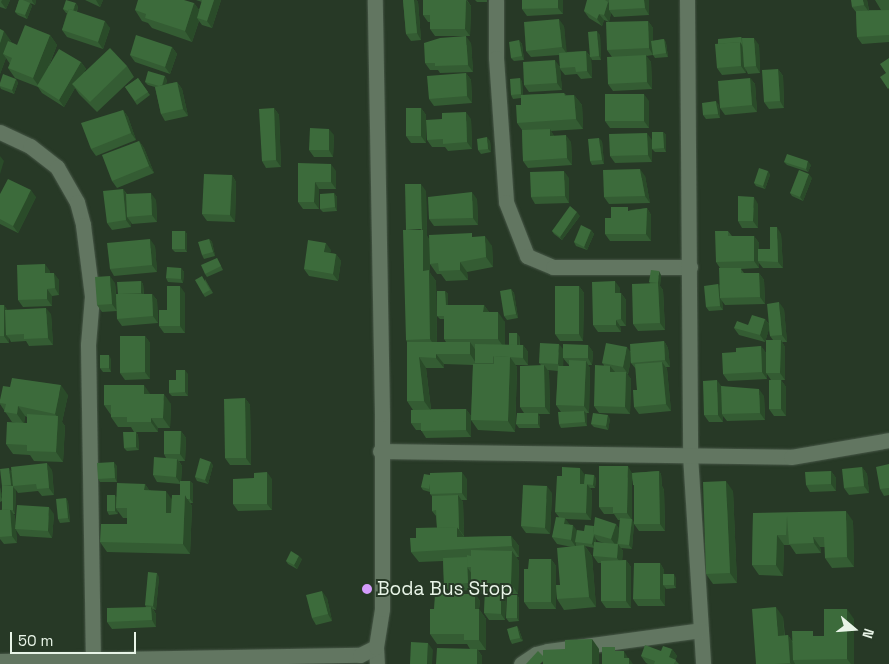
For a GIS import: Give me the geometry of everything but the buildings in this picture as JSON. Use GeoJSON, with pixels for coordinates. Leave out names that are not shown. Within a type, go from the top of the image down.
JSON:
{"type":"FeatureCollection","features":[{"type":"Feature","properties":{"kind":"street"},"geometry":{"type":"LineString","coordinates":[[375,0],[382,609],[376,647],[377,664]]}},
{"type":"Feature","properties":{"kind":"street"},"geometry":{"type":"LineString","coordinates":[[496,0],[496,58],[506,202],[520,246],[526,256],[553,267],[690,267]]}},
{"type":"Feature","properties":{"kind":"street"},"geometry":{"type":"LineString","coordinates":[[687,0],[690,455],[703,664]]}},
{"type":"Feature","properties":{"kind":"street"},"geometry":{"type":"LineString","coordinates":[[0,132],[30,146],[57,167],[77,202],[83,225],[92,296],[88,346],[94,657]]}},
{"type":"Feature","properties":{"kind":"street"},"geometry":{"type":"LineString","coordinates":[[380,451],[630,457],[690,455],[791,458],[889,440]]}},
{"type":"Feature","properties":{"kind":"street"},"geometry":{"type":"LineString","coordinates":[[521,664],[536,654],[548,651],[701,630]]}},
{"type":"Feature","properties":{"kind":"street"},"geometry":{"type":"LineString","coordinates":[[0,661],[76,662],[94,657],[220,660],[360,656],[376,647]]}},
{"type":"Feature","properties":{"kind":"place","name":"Boda Bus Stop"},"geometry":{"type":"Point","coordinates":[367,589]}}]}
